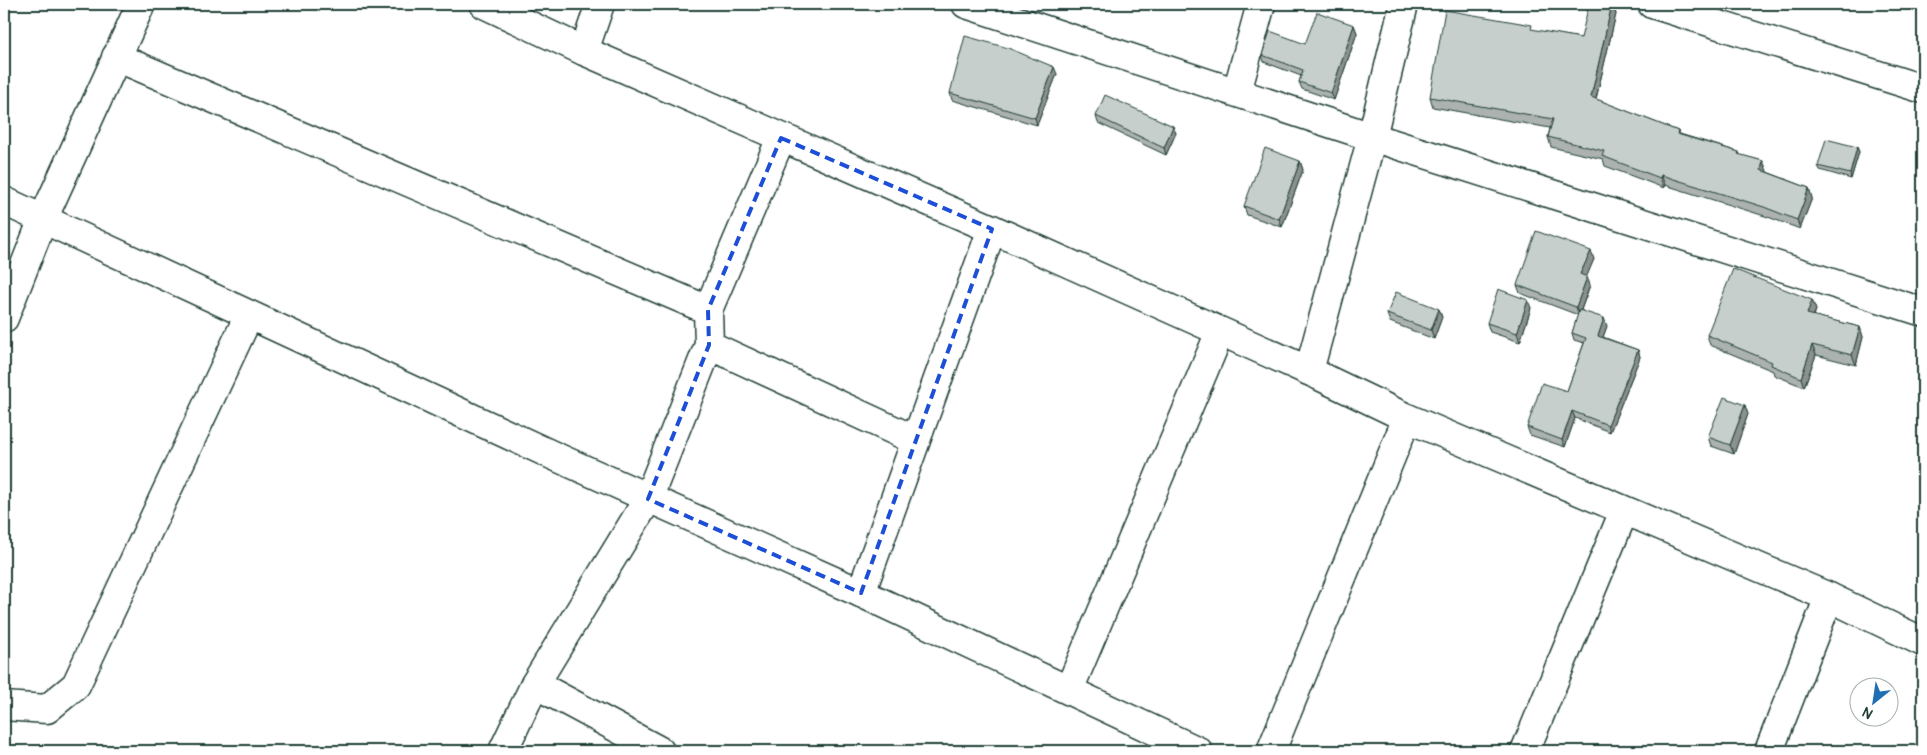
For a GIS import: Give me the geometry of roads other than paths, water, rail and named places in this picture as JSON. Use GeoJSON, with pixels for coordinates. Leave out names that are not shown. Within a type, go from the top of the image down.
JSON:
{"type":"FeatureCollection","features":[{"type":"Feature","properties":{"kind":"street"},"geometry":{"type":"LineString","coordinates":[[484,4],[584,51],[992,229],[1309,371],[1407,418],[1829,597],[1923,642]]}},
{"type":"Feature","properties":{"kind":"street"},"geometry":{"type":"LineString","coordinates":[[584,51],[600,4]]}},
{"type":"Feature","properties":{"kind":"street"},"geometry":{"type":"LineString","coordinates":[[966,4],[1372,137],[1923,312]]}},
{"type":"Feature","properties":{"kind":"street"},"geometry":{"type":"LineString","coordinates":[[1237,92],[1261,4]]}},
{"type":"Feature","properties":{"kind":"street"},"geometry":{"type":"LineString","coordinates":[[1309,371],[1372,137],[1404,4]]}},
{"type":"Feature","properties":{"kind":"street"},"geometry":{"type":"LineString","coordinates":[[1653,4],[1923,89]]}},
{"type":"Feature","properties":{"kind":"street"},"geometry":{"type":"LineString","coordinates":[[4,318],[44,219],[116,57],[131,7]]}},
{"type":"Feature","properties":{"kind":"street"},"geometry":{"type":"LineString","coordinates":[[116,57],[708,310]]}},
{"type":"Feature","properties":{"kind":"street"},"geometry":{"type":"LineString","coordinates":[[504,751],[536,684],[648,499],[709,345],[708,310],[782,138]]}},
{"type":"Feature","properties":{"kind":"street"},"geometry":{"type":"LineString","coordinates":[[4,201],[648,499],[861,593],[1198,751]]}},
{"type":"Feature","properties":{"kind":"street"},"geometry":{"type":"LineString","coordinates":[[861,593],[992,229]]}},
{"type":"Feature","properties":{"kind":"street"},"geometry":{"type":"LineString","coordinates":[[4,706],[47,709],[76,685],[249,316]]}},
{"type":"Feature","properties":{"kind":"street"},"geometry":{"type":"LineString","coordinates":[[1069,690],[1220,332]]}},
{"type":"Feature","properties":{"kind":"street"},"geometry":{"type":"LineString","coordinates":[[709,345],[915,440]]}},
{"type":"Feature","properties":{"kind":"street"},"geometry":{"type":"LineString","coordinates":[[1271,751],[1407,418]]}},
{"type":"Feature","properties":{"kind":"street"},"geometry":{"type":"LineString","coordinates":[[1525,751],[1624,511]]}},
{"type":"Feature","properties":{"kind":"street"},"geometry":{"type":"LineString","coordinates":[[1769,751],[1829,597]]}},
{"type":"Feature","properties":{"kind":"street"},"geometry":{"type":"LineString","coordinates":[[536,684],[660,751]]}}]}
